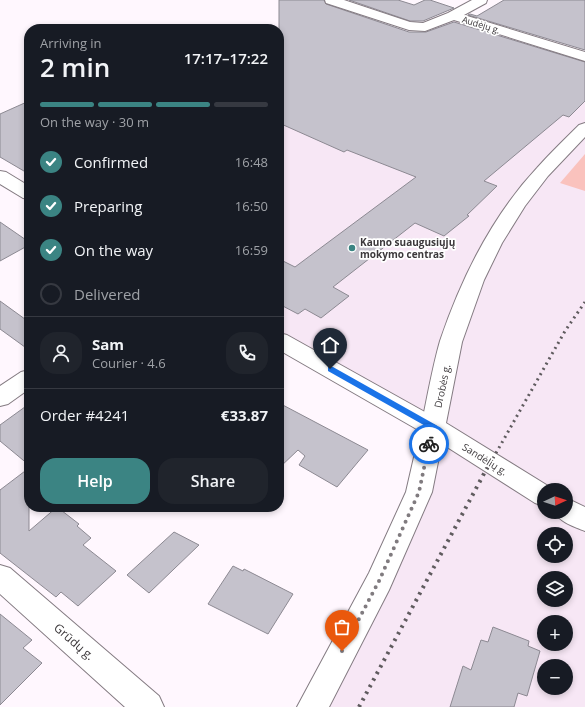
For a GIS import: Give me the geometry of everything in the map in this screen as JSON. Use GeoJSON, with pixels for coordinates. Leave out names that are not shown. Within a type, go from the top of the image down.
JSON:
{"type":"FeatureCollection","features":[{"type":"Feature","properties":{"kind":"street","name":"Audėjų g."},"geometry":{"type":"LineString","coordinates":[[331,0],[409,26],[425,27],[453,16],[585,57]]}},
{"type":"Feature","properties":{"kind":"street"},"geometry":{"type":"LineString","coordinates":[[453,16],[481,0]]}},
{"type":"Feature","properties":{"kind":"street","name":"Drobės g."},"geometry":{"type":"LineString","coordinates":[[313,707],[379,581],[419,492],[451,342],[474,280],[492,243],[517,204],[542,172],[585,128]]}},
{"type":"Feature","properties":{"kind":"street"},"geometry":{"type":"LineString","coordinates":[[0,176],[24,191]]}},
{"type":"Feature","properties":{"kind":"street","name":"Sandėlių g."},"geometry":{"type":"LineString","coordinates":[[284,343],[433,426],[537,492]]}},
{"type":"Feature","properties":{"kind":"street"},"geometry":{"type":"LineString","coordinates":[[0,398],[24,381]]}},
{"type":"Feature","properties":{"kind":"street"},"geometry":{"type":"LineString","coordinates":[[573,513],[585,520]]}},
{"type":"Feature","properties":{"kind":"street","name":"Grūdų g."},"geometry":{"type":"LineString","coordinates":[[0,577],[148,707]]}},
{"type":"Feature","properties":{"kind":"shaded area"},"geometry":{"type":"Polygon","coordinates":[[[453,16],[585,57],[585,707],[313,707],[379,581],[433,427],[284,343],[284,115],[366,72],[453,16]]]}},
{"type":"Feature","properties":{"kind":"shaded area"},"geometry":{"type":"Polygon","coordinates":[[[585,154],[585,191],[560,183],[585,154]]]}},
{"type":"Feature","properties":{"kind":"building"},"geometry":{"type":"Polygon","coordinates":[[[279,0],[324,0],[326,4],[409,32],[426,32],[454,22],[585,62],[585,101],[569,117],[563,115],[484,181],[497,186],[467,215],[469,216],[444,236],[415,223],[333,287],[349,296],[321,318],[305,309],[298,314],[284,307],[284,262],[295,267],[416,177],[347,150],[344,152],[284,125],[284,24],[279,24],[279,0]]]}},
{"type":"Feature","properties":{"kind":"building"},"geometry":{"type":"Polygon","coordinates":[[[349,0],[398,0],[414,5],[425,0],[430,0],[454,8],[423,21],[410,21],[349,0]]]}},
{"type":"Feature","properties":{"kind":"building"},"geometry":{"type":"Polygon","coordinates":[[[504,0],[585,0],[585,50],[468,15],[470,14],[477,16],[504,0]]]}},
{"type":"Feature","properties":{"kind":"building"},"geometry":{"type":"Polygon","coordinates":[[[24,103],[24,171],[0,157],[0,114],[24,103]]]}},
{"type":"Feature","properties":{"kind":"building"},"geometry":{"type":"Polygon","coordinates":[[[0,222],[24,239],[24,248],[0,261],[0,222]]]}},
{"type":"Feature","properties":{"kind":"building"},"geometry":{"type":"Polygon","coordinates":[[[0,301],[24,318],[24,346],[0,329],[0,301]]]}},
{"type":"Feature","properties":{"kind":"building"},"geometry":{"type":"Polygon","coordinates":[[[284,406],[368,450],[337,487],[299,465],[305,456],[298,450],[284,463],[284,406]]]}},
{"type":"Feature","properties":{"kind":"building"},"geometry":{"type":"Polygon","coordinates":[[[24,408],[24,461],[0,441],[0,425],[24,408]]]}},
{"type":"Feature","properties":{"kind":"building"},"geometry":{"type":"Polygon","coordinates":[[[24,472],[24,512],[29,512],[29,531],[51,512],[63,512],[79,524],[77,526],[91,538],[83,545],[116,571],[78,606],[61,592],[56,597],[0,553],[0,490],[24,472]]]}},
{"type":"Feature","properties":{"kind":"building"},"geometry":{"type":"Polygon","coordinates":[[[174,532],[199,545],[149,593],[127,575],[174,532]]]}},
{"type":"Feature","properties":{"kind":"building"},"geometry":{"type":"Polygon","coordinates":[[[233,566],[243,571],[244,569],[293,594],[268,634],[208,604],[233,566]]]}},
{"type":"Feature","properties":{"kind":"building"},"geometry":{"type":"Polygon","coordinates":[[[0,614],[32,640],[23,648],[42,663],[0,705],[0,614]]]}},
{"type":"Feature","properties":{"kind":"building"},"geometry":{"type":"Polygon","coordinates":[[[493,627],[529,641],[528,646],[540,651],[527,696],[518,693],[514,707],[450,707],[463,666],[471,670],[481,640],[488,642],[493,627]]]}},
{"type":"Feature","properties":{"kind":"railway"},"geometry":{"type":"LineString","coordinates":[[487,469],[565,331],[585,302]]}},
{"type":"Feature","properties":{"kind":"railway"},"geometry":{"type":"LineString","coordinates":[[359,707],[487,468]]}},
{"type":"Feature","properties":{"kind":"way so far"},"geometry":{"type":"LineString","coordinates":[[342,651],[379,581],[419,492],[429,444]]}},
{"type":"Feature","properties":{"kind":"place","name":"Kauno suaugusiųjų mokymo centras"},"geometry":{"type":"Point","coordinates":[352,248]}},
{"type":"Feature","properties":{"kind":"route"},"geometry":{"type":"LineString","coordinates":[[330,369],[433,426],[429,444]]}}]}
